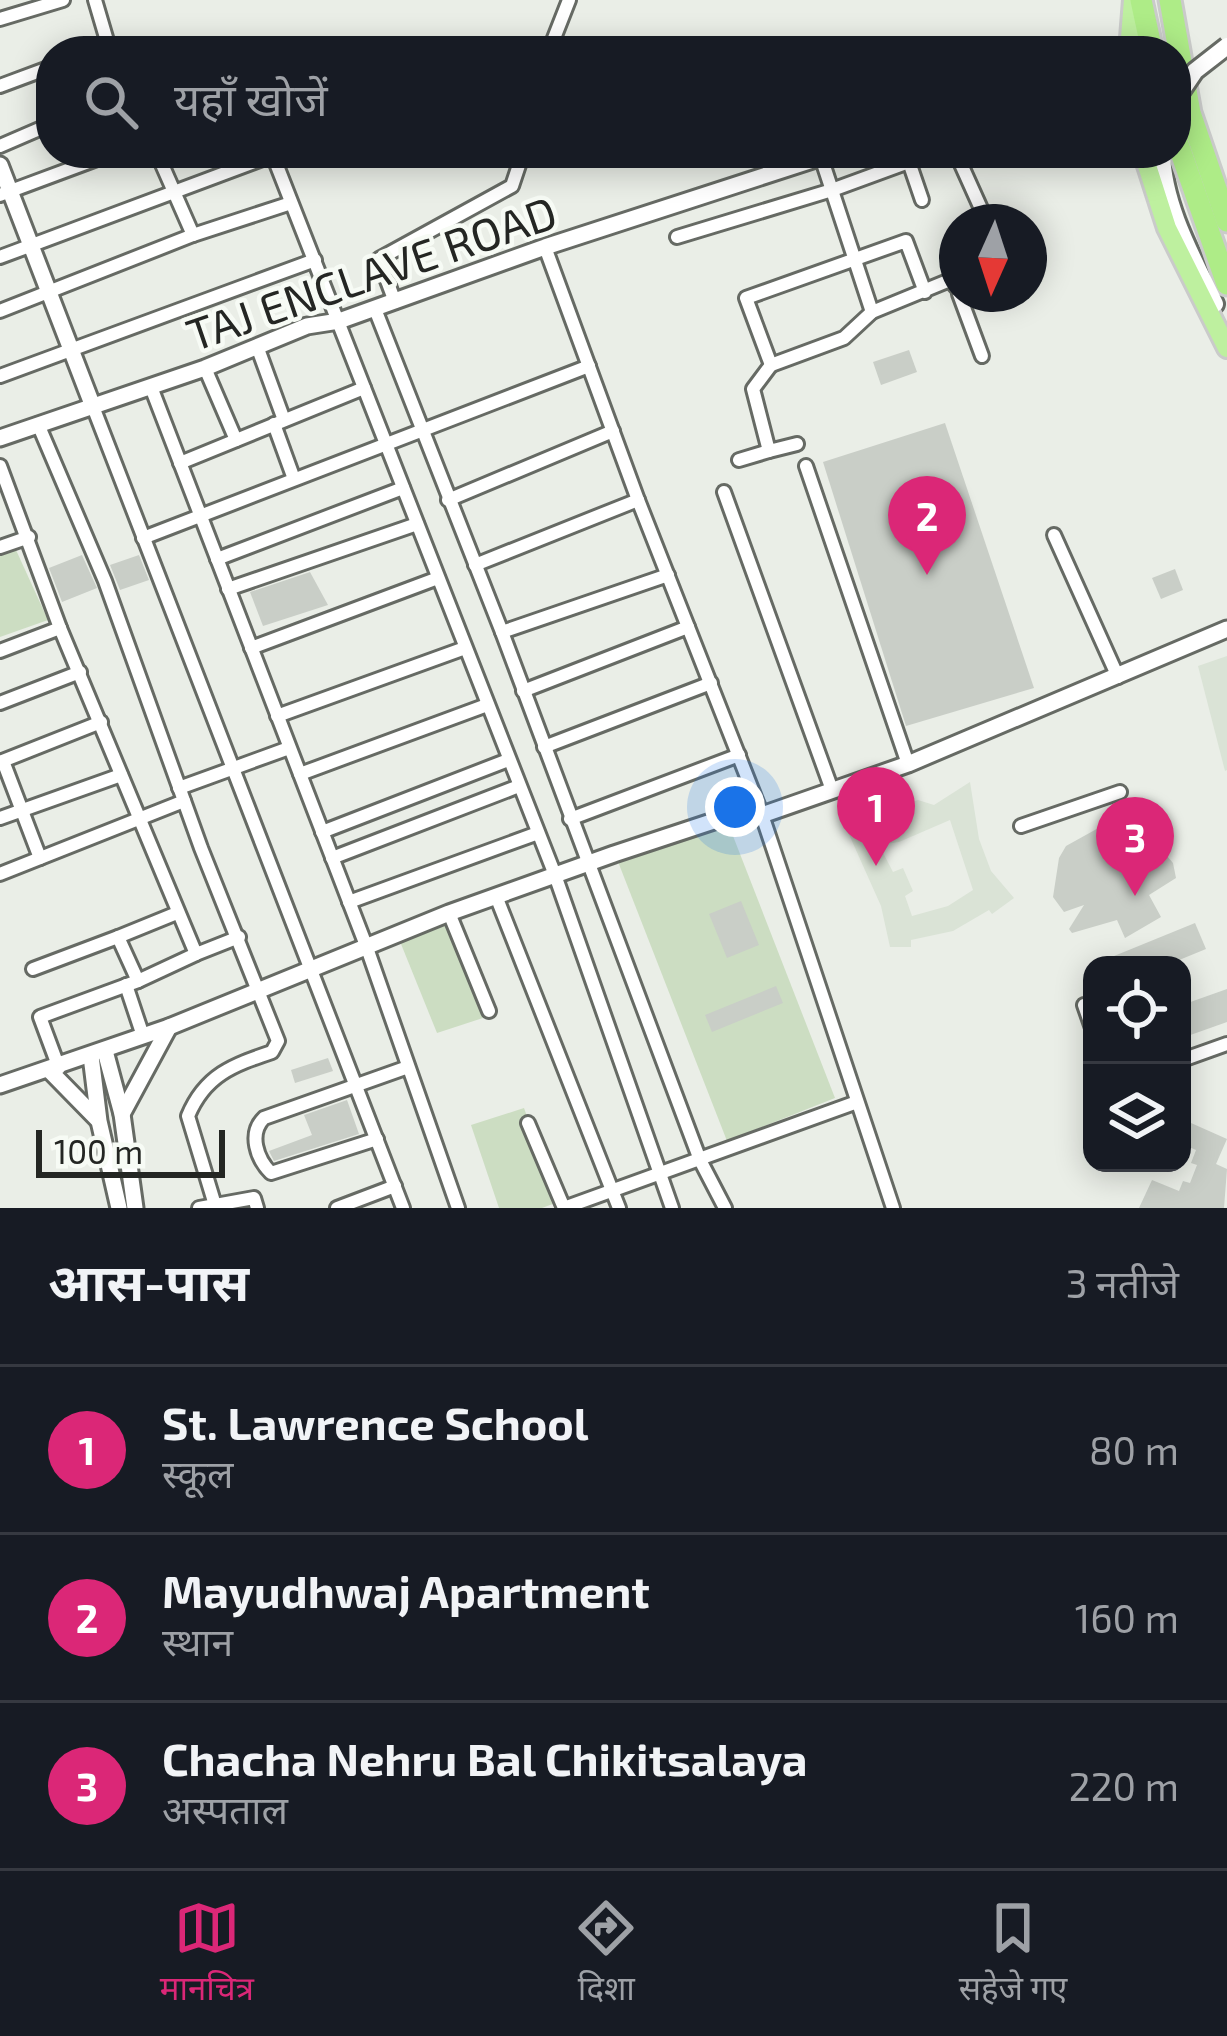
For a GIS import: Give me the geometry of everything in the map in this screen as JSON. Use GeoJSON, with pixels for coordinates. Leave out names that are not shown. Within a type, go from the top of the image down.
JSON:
{"type":"FeatureCollection","features":[{"type":"Feature","properties":{"kind":"highway"},"geometry":{"type":"LineString","coordinates":[[1132,36],[1137,0]]}},
{"type":"Feature","properties":{"kind":"highway"},"geometry":{"type":"LineString","coordinates":[[1137,0],[1148,36]]}},
{"type":"Feature","properties":{"kind":"highway"},"geometry":{"type":"LineString","coordinates":[[1170,0],[1176,36]]}},
{"type":"Feature","properties":{"kind":"highway"},"geometry":{"type":"LineString","coordinates":[[1191,116],[1227,221]]}},
{"type":"Feature","properties":{"kind":"highway"},"geometry":{"type":"LineString","coordinates":[[1148,168],[1167,228],[1227,348]]}},
{"type":"Feature","properties":{"kind":"highway"},"geometry":{"type":"LineString","coordinates":[[1186,168],[1227,284]]}},
{"type":"Feature","properties":{"kind":"main road"},"geometry":{"type":"LineString","coordinates":[[1191,77],[1227,46]]}},
{"type":"Feature","properties":{"kind":"main road"},"geometry":{"type":"LineString","coordinates":[[1163,168],[1183,236],[1227,329]]}},
{"type":"Feature","properties":{"kind":"street"},"geometry":{"type":"LineString","coordinates":[[0,19],[62,0]]}},
{"type":"Feature","properties":{"kind":"street"},"geometry":{"type":"LineString","coordinates":[[95,0],[106,36]]}},
{"type":"Feature","properties":{"kind":"street"},"geometry":{"type":"LineString","coordinates":[[555,36],[569,0]]}},
{"type":"Feature","properties":{"kind":"street"},"geometry":{"type":"LineString","coordinates":[[0,86],[36,73]]}},
{"type":"Feature","properties":{"kind":"street"},"geometry":{"type":"LineString","coordinates":[[0,146],[36,130]]}},
{"type":"Feature","properties":{"kind":"street"},"geometry":{"type":"LineString","coordinates":[[0,165],[6,193],[51,291],[68,350],[404,1208]]}},
{"type":"Feature","properties":{"kind":"street"},"geometry":{"type":"LineString","coordinates":[[6,193],[72,168]]}},
{"type":"Feature","properties":{"kind":"street"},"geometry":{"type":"LineString","coordinates":[[164,168],[193,235]]}},
{"type":"Feature","properties":{"kind":"street"},"geometry":{"type":"LineString","coordinates":[[0,257],[238,168]]}},
{"type":"Feature","properties":{"kind":"street"},"geometry":{"type":"LineString","coordinates":[[277,168],[555,875],[672,1208]]}},
{"type":"Feature","properties":{"kind":"street"},"geometry":{"type":"LineString","coordinates":[[395,302],[380,259],[512,187],[518,168]]}},
{"type":"Feature","properties":{"kind":"street","name":"TAJ ENCLAVE ROAD"},"geometry":{"type":"LineString","coordinates":[[0,438],[205,368],[307,326],[339,321],[788,168]]}},
{"type":"Feature","properties":{"kind":"street"},"geometry":{"type":"LineString","coordinates":[[829,168],[832,190],[872,312]]}},
{"type":"Feature","properties":{"kind":"street"},"geometry":{"type":"LineString","coordinates":[[677,237],[892,168]]}},
{"type":"Feature","properties":{"kind":"street"},"geometry":{"type":"LineString","coordinates":[[911,168],[922,200]]}},
{"type":"Feature","properties":{"kind":"street"},"geometry":{"type":"LineString","coordinates":[[963,168],[979,204]]}},
{"type":"Feature","properties":{"kind":"street"},"geometry":{"type":"LineString","coordinates":[[0,311],[193,235],[291,203]]}},
{"type":"Feature","properties":{"kind":"street"},"geometry":{"type":"LineString","coordinates":[[771,365],[746,298],[906,241],[925,292]]}},
{"type":"Feature","properties":{"kind":"street"},"geometry":{"type":"LineString","coordinates":[[545,248],[762,815],[893,1208]]}},
{"type":"Feature","properties":{"kind":"street"},"geometry":{"type":"LineString","coordinates":[[0,376],[315,260]]}},
{"type":"Feature","properties":{"kind":"street"},"geometry":{"type":"LineString","coordinates":[[769,451],[753,389],[771,365],[844,338],[872,312],[939,285]]}},
{"type":"Feature","properties":{"kind":"street"},"geometry":{"type":"LineString","coordinates":[[375,309],[700,1160],[724,1208]]}},
{"type":"Feature","properties":{"kind":"street"},"geometry":{"type":"LineString","coordinates":[[966,312],[982,356]]}},
{"type":"Feature","properties":{"kind":"street"},"geometry":{"type":"LineString","coordinates":[[257,346],[294,478]]}},
{"type":"Feature","properties":{"kind":"street"},"geometry":{"type":"LineString","coordinates":[[143,538],[589,366]]}},
{"type":"Feature","properties":{"kind":"street"},"geometry":{"type":"LineString","coordinates":[[205,368],[236,440]]}},
{"type":"Feature","properties":{"kind":"street"},"geometry":{"type":"LineString","coordinates":[[151,387],[367,948],[458,1208]]}},
{"type":"Feature","properties":{"kind":"street"},"geometry":{"type":"LineString","coordinates":[[180,463],[364,388]]}},
{"type":"Feature","properties":{"kind":"street"},"geometry":{"type":"LineString","coordinates":[[38,424],[105,581],[181,795],[278,1041],[277,1049],[221,1070],[196,1098],[188,1120],[214,1205]]}},
{"type":"Feature","properties":{"kind":"street"},"geometry":{"type":"LineString","coordinates":[[448,500],[613,431]]}},
{"type":"Feature","properties":{"kind":"street"},"geometry":{"type":"LineString","coordinates":[[739,460],[797,444]]}},
{"type":"Feature","properties":{"kind":"street"},"geometry":{"type":"LineString","coordinates":[[0,466],[5,495],[29,537],[60,628],[196,955]]}},
{"type":"Feature","properties":{"kind":"street"},"geometry":{"type":"LineString","coordinates":[[806,466],[908,764]]}},
{"type":"Feature","properties":{"kind":"street"},"geometry":{"type":"LineString","coordinates":[[217,559],[403,488]]}},
{"type":"Feature","properties":{"kind":"street"},"geometry":{"type":"LineString","coordinates":[[724,492],[827,792]]}},
{"type":"Feature","properties":{"kind":"street"},"geometry":{"type":"LineString","coordinates":[[475,565],[638,500]]}},
{"type":"Feature","properties":{"kind":"street"},"geometry":{"type":"LineString","coordinates":[[228,589],[417,524]]}},
{"type":"Feature","properties":{"kind":"street"},"geometry":{"type":"LineString","coordinates":[[1054,535],[1118,677]]}},
{"type":"Feature","properties":{"kind":"street"},"geometry":{"type":"LineString","coordinates":[[0,547],[29,537]]}},
{"type":"Feature","properties":{"kind":"street"},"geometry":{"type":"LineString","coordinates":[[502,632],[668,575]]}},
{"type":"Feature","properties":{"kind":"street"},"geometry":{"type":"LineString","coordinates":[[251,648],[438,578]]}},
{"type":"Feature","properties":{"kind":"street"},"geometry":{"type":"LineString","coordinates":[[524,691],[688,627]]}},
{"type":"Feature","properties":{"kind":"street"},"geometry":{"type":"LineString","coordinates":[[0,651],[60,628]]}},
{"type":"Feature","properties":{"kind":"street"},"geometry":{"type":"LineString","coordinates":[[0,1085],[169,1027],[449,913],[586,863],[726,817],[762,815],[908,764],[1227,629]]}},
{"type":"Feature","properties":{"kind":"street"},"geometry":{"type":"LineString","coordinates":[[277,716],[465,648]]}},
{"type":"Feature","properties":{"kind":"street"},"geometry":{"type":"LineString","coordinates":[[0,703],[80,673]]}},
{"type":"Feature","properties":{"kind":"street"},"geometry":{"type":"LineString","coordinates":[[544,747],[711,683]]}},
{"type":"Feature","properties":{"kind":"street"},"geometry":{"type":"LineString","coordinates":[[300,775],[487,706]]}},
{"type":"Feature","properties":{"kind":"street"},"geometry":{"type":"LineString","coordinates":[[40,858],[1,761],[101,722]]}},
{"type":"Feature","properties":{"kind":"street"},"geometry":{"type":"LineString","coordinates":[[0,874],[139,819],[233,769],[289,748]]}},
{"type":"Feature","properties":{"kind":"street"},"geometry":{"type":"LineString","coordinates":[[570,819],[739,755]]}},
{"type":"Feature","properties":{"kind":"street"},"geometry":{"type":"LineString","coordinates":[[322,832],[508,760]]}},
{"type":"Feature","properties":{"kind":"street"},"geometry":{"type":"LineString","coordinates":[[0,818],[121,775]]}},
{"type":"Feature","properties":{"kind":"street"},"geometry":{"type":"LineString","coordinates":[[332,858],[519,786]]}},
{"type":"Feature","properties":{"kind":"street"},"geometry":{"type":"LineString","coordinates":[[1021,826],[1120,792]]}},
{"type":"Feature","properties":{"kind":"street"},"geometry":{"type":"LineString","coordinates":[[349,902],[538,833]]}},
{"type":"Feature","properties":{"kind":"street"},"geometry":{"type":"LineString","coordinates":[[496,896],[619,1208]]}},
{"type":"Feature","properties":{"kind":"street"},"geometry":{"type":"LineString","coordinates":[[33,969],[177,913]]}},
{"type":"Feature","properties":{"kind":"street"},"geometry":{"type":"LineString","coordinates":[[449,913],[489,1012]]}},
{"type":"Feature","properties":{"kind":"street"},"geometry":{"type":"LineString","coordinates":[[118,937],[143,1036]]}},
{"type":"Feature","properties":{"kind":"street"},"geometry":{"type":"LineString","coordinates":[[99,1121],[54,1069],[40,1017],[239,938]]}},
{"type":"Feature","properties":{"kind":"street"},"geometry":{"type":"LineString","coordinates":[[122,1114],[169,1027]]}},
{"type":"Feature","properties":{"kind":"street"},"geometry":{"type":"LineString","coordinates":[[1191,1057],[1227,1044]]}},
{"type":"Feature","properties":{"kind":"street"},"geometry":{"type":"LineString","coordinates":[[98,1053],[122,1114],[135,1208]]}},
{"type":"Feature","properties":{"kind":"street"},"geometry":{"type":"LineString","coordinates":[[98,1053],[99,1121],[119,1208]]}},
{"type":"Feature","properties":{"kind":"street"},"geometry":{"type":"LineString","coordinates":[[377,1139],[271,1173],[256,1148],[259,1121],[408,1067]]}},
{"type":"Feature","properties":{"kind":"street"},"geometry":{"type":"LineString","coordinates":[[528,1123],[564,1208],[857,1102]]}},
{"type":"Feature","properties":{"kind":"street"},"geometry":{"type":"LineString","coordinates":[[337,1208],[395,1186]]}},
{"type":"Feature","properties":{"kind":"street"},"geometry":{"type":"LineString","coordinates":[[199,1208],[254,1198],[257,1208]]}},
{"type":"Feature","properties":{"kind":"shaded area"},"geometry":{"type":"Polygon","coordinates":[[[1227,656],[1227,770],[1225,771],[1198,666],[1227,656]]]}},
{"type":"Feature","properties":{"kind":"shaded area"},"geometry":{"type":"Polygon","coordinates":[[[970,782],[979,839],[991,871],[1014,898],[992,914],[989,910],[953,931],[911,940],[911,947],[890,947],[881,906],[843,821],[893,819],[899,806],[918,800],[934,805],[970,782]],[[950,820],[899,842],[879,845],[893,872],[903,868],[913,891],[905,896],[912,916],[948,906],[973,890],[950,820]]]}},
{"type":"Feature","properties":{"kind":"green space"},"geometry":{"type":"Polygon","coordinates":[[[16,550],[48,620],[0,637],[0,555],[16,550]]]}},
{"type":"Feature","properties":{"kind":"green space"},"geometry":{"type":"Polygon","coordinates":[[[726,818],[835,1098],[727,1141],[615,854],[726,818]]]}},
{"type":"Feature","properties":{"kind":"green space"},"geometry":{"type":"Polygon","coordinates":[[[452,919],[489,1016],[437,1033],[399,939],[452,919]]]}},
{"type":"Feature","properties":{"kind":"green space"},"geometry":{"type":"Polygon","coordinates":[[[524,1108],[558,1202],[542,1208],[499,1208],[471,1125],[524,1108]]]}},
{"type":"Feature","properties":{"kind":"building"},"geometry":{"type":"Polygon","coordinates":[[[909,350],[917,372],[881,385],[873,362],[909,350]]]}},
{"type":"Feature","properties":{"kind":"building"},"geometry":{"type":"Polygon","coordinates":[[[945,423],[1034,688],[906,726],[823,462],[945,423]]]}},
{"type":"Feature","properties":{"kind":"building"},"geometry":{"type":"Polygon","coordinates":[[[82,555],[97,588],[62,602],[49,568],[82,555]]]}},
{"type":"Feature","properties":{"kind":"building"},"geometry":{"type":"Polygon","coordinates":[[[139,555],[149,580],[120,590],[110,565],[139,555]]]}},
{"type":"Feature","properties":{"kind":"building"},"geometry":{"type":"Polygon","coordinates":[[[1175,569],[1183,590],[1161,599],[1152,578],[1175,569]]]}},
{"type":"Feature","properties":{"kind":"building"},"geometry":{"type":"Polygon","coordinates":[[[310,572],[328,605],[263,626],[250,592],[310,572]]]}},
{"type":"Feature","properties":{"kind":"building"},"geometry":{"type":"Polygon","coordinates":[[[1102,826],[1107,838],[1134,834],[1153,840],[1173,863],[1176,878],[1149,895],[1161,917],[1125,938],[1117,920],[1072,933],[1069,929],[1084,905],[1064,912],[1053,897],[1059,858],[1066,846],[1102,826]]]}},
{"type":"Feature","properties":{"kind":"building"},"geometry":{"type":"Polygon","coordinates":[[[741,901],[759,945],[727,958],[709,914],[741,901]]]}},
{"type":"Feature","properties":{"kind":"building"},"geometry":{"type":"Polygon","coordinates":[[[1195,923],[1206,949],[1189,956],[1114,956],[1195,923]]]}},
{"type":"Feature","properties":{"kind":"building"},"geometry":{"type":"Polygon","coordinates":[[[776,986],[783,1003],[712,1032],[705,1015],[776,986]]]}},
{"type":"Feature","properties":{"kind":"building"},"geometry":{"type":"Polygon","coordinates":[[[1227,989],[1227,1022],[1191,1035],[1191,1002],[1227,989]]]}},
{"type":"Feature","properties":{"kind":"building"},"geometry":{"type":"Polygon","coordinates":[[[328,1058],[333,1071],[295,1083],[291,1070],[328,1058]]]}},
{"type":"Feature","properties":{"kind":"building"},"geometry":{"type":"Polygon","coordinates":[[[347,1100],[359,1134],[274,1161],[269,1151],[312,1135],[304,1115],[347,1100]]]}},
{"type":"Feature","properties":{"kind":"building"},"geometry":{"type":"Polygon","coordinates":[[[1191,1123],[1227,1139],[1216,1164],[1227,1169],[1224,1208],[1139,1208],[1152,1180],[1179,1191],[1183,1181],[1190,1183],[1197,1165],[1191,1163],[1196,1150],[1191,1148],[1191,1123]]]}},
{"type":"Feature","properties":{"kind":"place","name":"Mayudhwaj Apartment"},"geometry":{"type":"Point","coordinates":[927,575]}},
{"type":"Feature","properties":{"kind":"place","name":"St. Lawrence School"},"geometry":{"type":"Point","coordinates":[876,866]}},
{"type":"Feature","properties":{"kind":"place","name":"Chacha Nehru Bal Chikitsalaya"},"geometry":{"type":"Point","coordinates":[1135,896]}}]}
